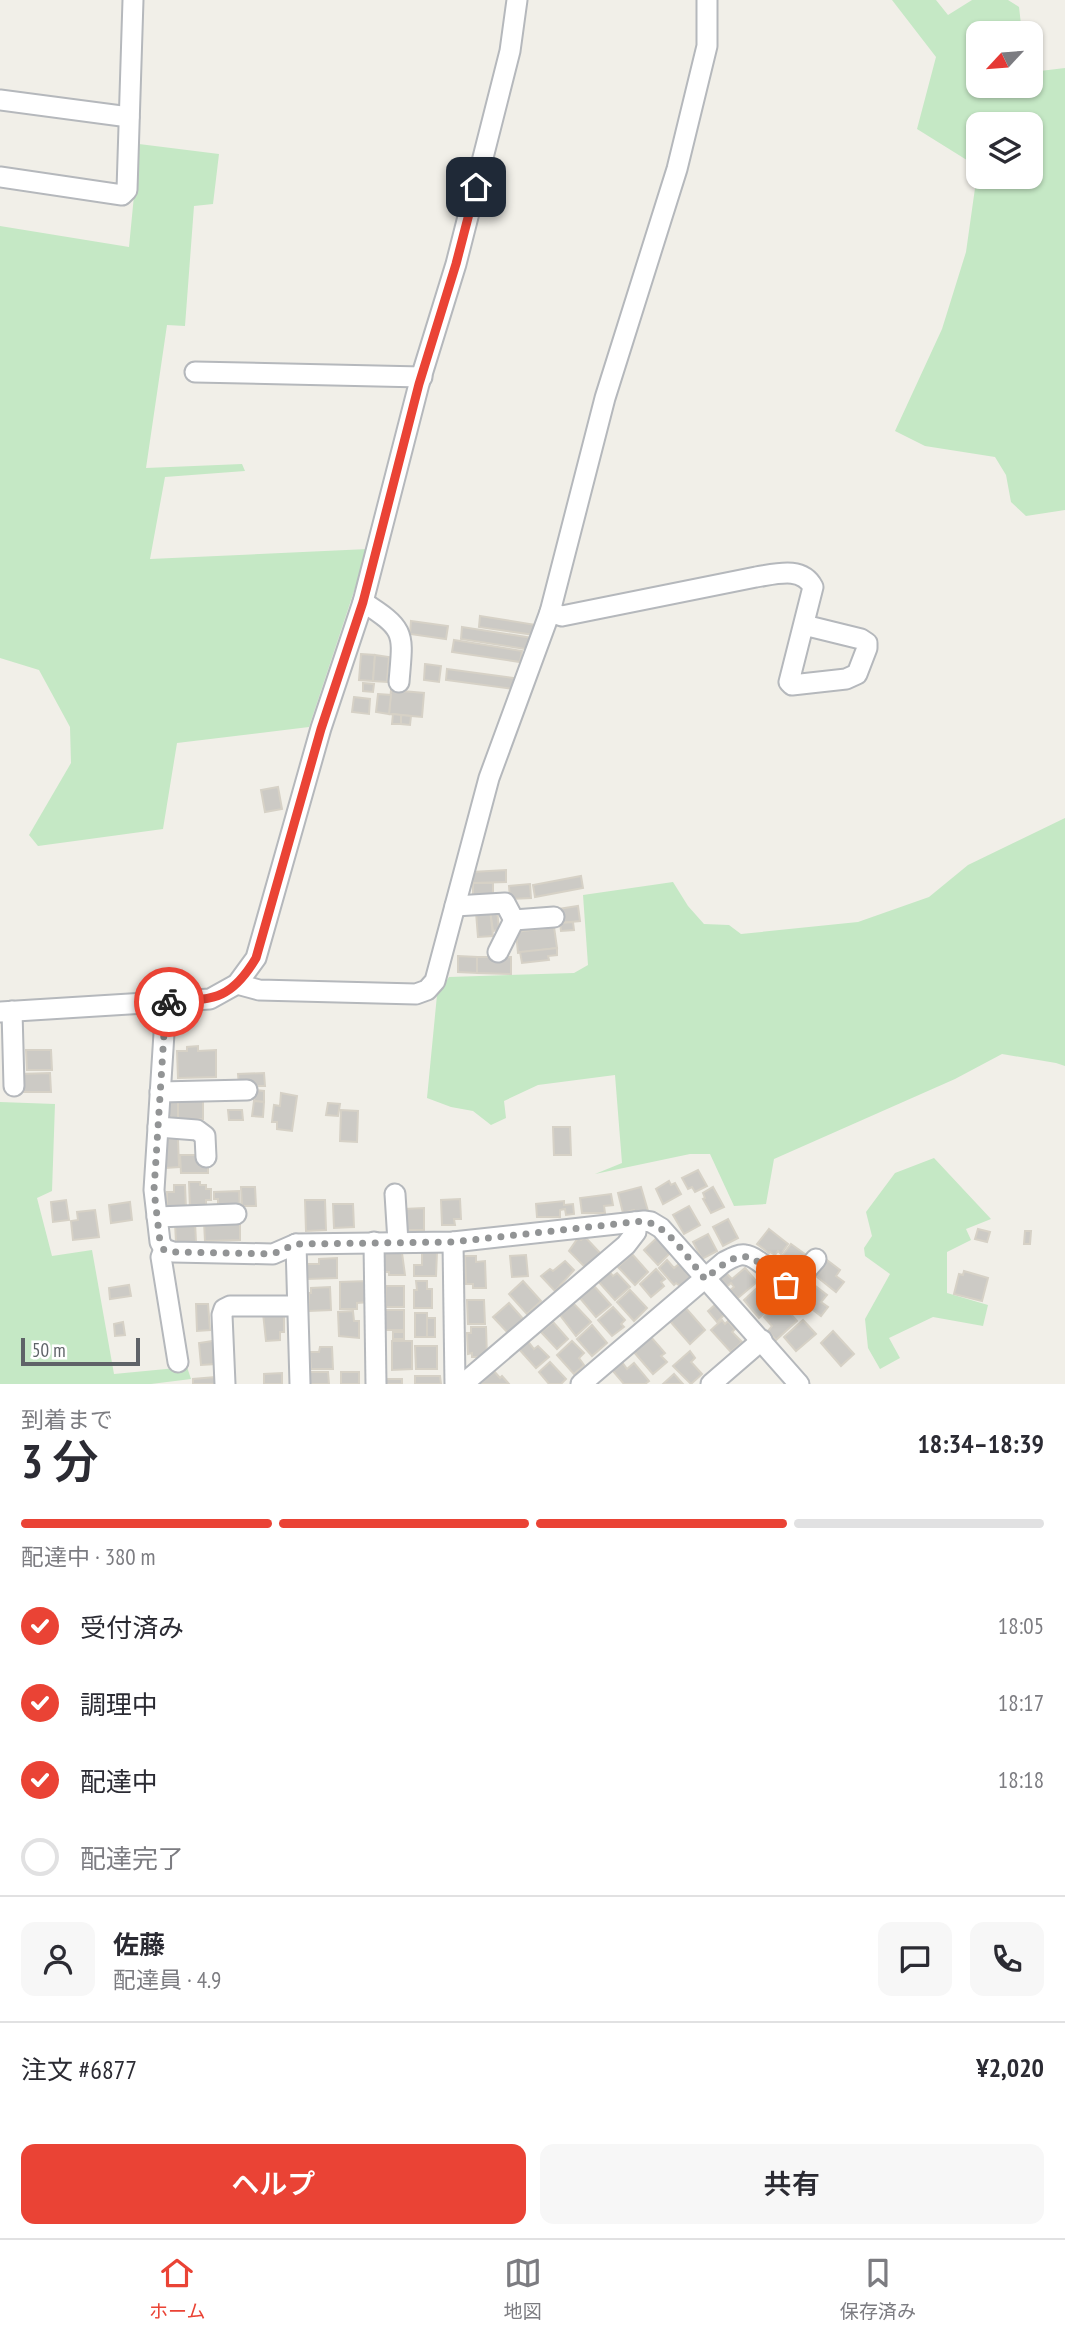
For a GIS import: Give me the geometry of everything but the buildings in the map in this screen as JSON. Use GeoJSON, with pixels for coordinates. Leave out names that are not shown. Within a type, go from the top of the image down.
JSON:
{"type":"FeatureCollection","features":[{"type":"Feature","properties":{"kind":"street"},"geometry":{"type":"LineString","coordinates":[[0,177],[122,195],[127,190],[133,0]]}},
{"type":"Feature","properties":{"kind":"street"},"geometry":{"type":"LineString","coordinates":[[14,1086],[6,1012],[210,999],[237,984],[256,958],[321,729],[363,602],[422,377],[456,264],[510,51],[517,0]]}},
{"type":"Feature","properties":{"kind":"street"},"geometry":{"type":"LineString","coordinates":[[237,984],[259,990],[416,994],[427,990],[435,981],[489,778],[550,612],[605,398],[677,169],[707,46],[707,0]]}},
{"type":"Feature","properties":{"kind":"street"},"geometry":{"type":"LineString","coordinates":[[0,100],[129,117]]}},
{"type":"Feature","properties":{"kind":"street"},"geometry":{"type":"LineString","coordinates":[[195,372],[422,377]]}},
{"type":"Feature","properties":{"kind":"street"},"geometry":{"type":"LineString","coordinates":[[550,612],[562,615],[784,573],[799,574],[807,578],[813,587],[804,625]]}},
{"type":"Feature","properties":{"kind":"street"},"geometry":{"type":"LineString","coordinates":[[363,602],[380,613],[403,638],[399,682]]}},
{"type":"Feature","properties":{"kind":"street"},"geometry":{"type":"LineString","coordinates":[[455,906],[505,903],[514,920]]}},
{"type":"Feature","properties":{"kind":"street"},"geometry":{"type":"LineString","coordinates":[[514,920],[554,917]]}},
{"type":"Feature","properties":{"kind":"street"},"geometry":{"type":"LineString","coordinates":[[498,952],[514,920]]}},
{"type":"Feature","properties":{"kind":"street"},"geometry":{"type":"LineString","coordinates":[[164,1250],[160,1242],[154,1190],[166,1002]]}},
{"type":"Feature","properties":{"kind":"street"},"geometry":{"type":"LineString","coordinates":[[160,1092],[247,1090]]}},
{"type":"Feature","properties":{"kind":"street"},"geometry":{"type":"LineString","coordinates":[[158,1128],[197,1130],[205,1136],[206,1157]]}},
{"type":"Feature","properties":{"kind":"street"},"geometry":{"type":"LineString","coordinates":[[395,1194],[398,1242]]}},
{"type":"Feature","properties":{"kind":"street"},"geometry":{"type":"LineString","coordinates":[[157,1217],[236,1214]]}},
{"type":"Feature","properties":{"kind":"street"},"geometry":{"type":"LineString","coordinates":[[463,1384],[626,1245],[636,1231],[635,1222]]}},
{"type":"Feature","properties":{"kind":"street"},"geometry":{"type":"LineString","coordinates":[[164,1250],[273,1254],[296,1244],[453,1242],[651,1222],[661,1228],[799,1384]]}},
{"type":"Feature","properties":{"kind":"street"},"geometry":{"type":"LineString","coordinates":[[374,1242],[376,1384]]}},
{"type":"Feature","properties":{"kind":"street"},"geometry":{"type":"LineString","coordinates":[[453,1242],[455,1384]]}},
{"type":"Feature","properties":{"kind":"street"},"geometry":{"type":"LineString","coordinates":[[296,1244],[300,1384]]}},
{"type":"Feature","properties":{"kind":"street"},"geometry":{"type":"LineString","coordinates":[[164,1250],[161,1256],[178,1362]]}},
{"type":"Feature","properties":{"kind":"street"},"geometry":{"type":"LineString","coordinates":[[581,1384],[724,1262],[745,1255],[792,1287],[816,1259]]}},
{"type":"Feature","properties":{"kind":"street"},"geometry":{"type":"LineString","coordinates":[[225,1384],[224,1309],[230,1306],[297,1306]]}},
{"type":"Feature","properties":{"kind":"street"},"geometry":{"type":"LineString","coordinates":[[711,1384],[762,1340]]}},
{"type":"Feature","properties":{"kind":"green space"},"geometry":{"type":"Polygon","coordinates":[[[892,0],[936,0],[948,15],[972,0],[1008,0],[1019,7],[1021,21],[966,21],[966,98],[1043,98],[1043,71],[1065,68],[1065,510],[1026,516],[1011,502],[1006,475],[995,457],[925,446],[895,431],[942,329],[966,252],[975,189],[1043,189],[1043,112],[966,112],[966,160],[917,129],[936,57],[892,0]]]}},
{"type":"Feature","properties":{"kind":"green space"},"geometry":{"type":"Polygon","coordinates":[[[139,144],[219,154],[213,204],[194,206],[185,326],[167,325],[146,468],[242,464],[245,471],[165,477],[150,559],[368,549],[309,727],[177,743],[163,829],[38,846],[29,835],[71,763],[70,727],[39,670],[0,658],[0,226],[129,247],[139,144]]]}},
{"type":"Feature","properties":{"kind":"green space"},"geometry":{"type":"Polygon","coordinates":[[[1065,818],[1065,1066],[1002,1054],[955,1079],[774,1159],[766,1204],[734,1206],[710,1154],[690,1154],[595,1174],[622,1163],[615,1075],[538,1085],[504,1101],[506,1118],[491,1125],[473,1111],[451,1107],[427,1098],[437,995],[449,977],[574,973],[588,965],[583,895],[673,882],[688,906],[704,924],[729,925],[741,934],[858,922],[929,897],[968,865],[1065,818]]]}},
{"type":"Feature","properties":{"kind":"green space"},"geometry":{"type":"Polygon","coordinates":[[[0,1102],[55,1104],[52,1191],[37,1198],[52,1256],[92,1250],[114,1374],[187,1367],[191,1379],[151,1384],[0,1384],[0,1102]]]}},
{"type":"Feature","properties":{"kind":"green space"},"geometry":{"type":"Polygon","coordinates":[[[934,1158],[991,1219],[966,1229],[971,1240],[947,1252],[947,1293],[988,1305],[983,1326],[933,1317],[889,1338],[900,1358],[880,1369],[868,1348],[865,1319],[890,1274],[865,1256],[864,1248],[872,1236],[866,1212],[895,1173],[934,1158]]]}},
{"type":"Feature","properties":{"kind":"way so far"},"geometry":{"type":"LineString","coordinates":[[169,1002],[166,1002],[154,1190],[160,1242],[164,1250],[273,1254],[296,1244],[453,1242],[643,1221],[661,1228],[705,1279],[724,1262],[745,1255],[753,1258],[786,1285]]}},
{"type":"Feature","properties":{"kind":"route"},"geometry":{"type":"LineString","coordinates":[[169,1002],[210,999],[224,993],[237,984],[256,958],[321,729],[363,602],[419,384],[456,264],[476,187]]}}]}
